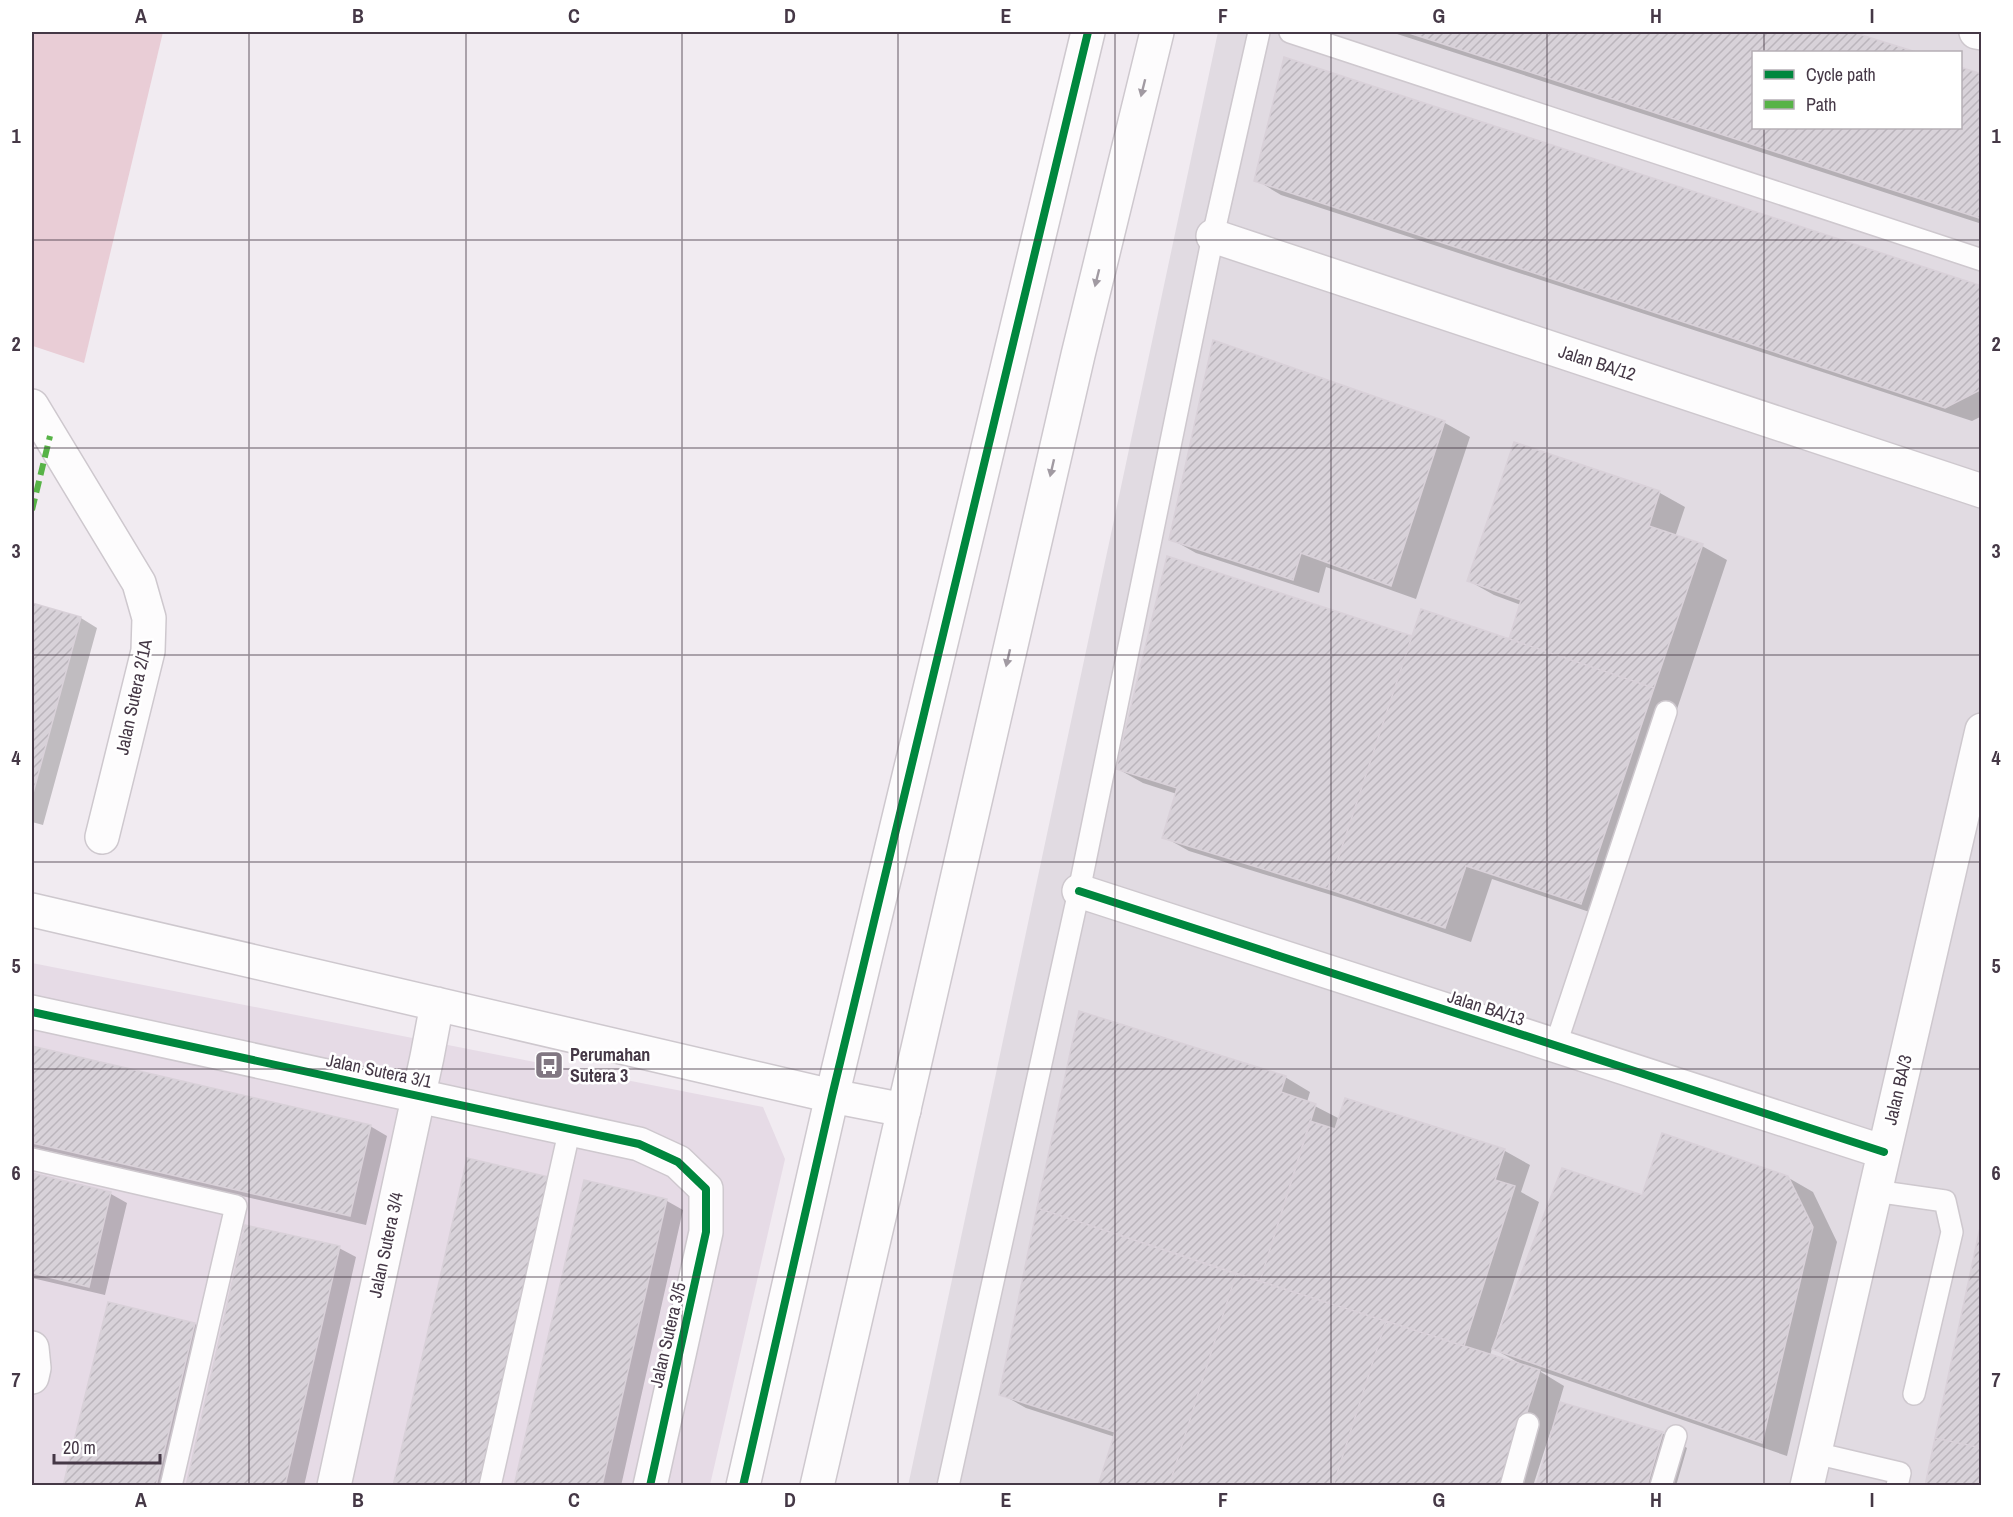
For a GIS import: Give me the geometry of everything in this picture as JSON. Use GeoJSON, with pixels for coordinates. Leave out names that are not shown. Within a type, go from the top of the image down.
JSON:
{"type":"FeatureCollection","features":[{"type":"Feature","properties":{"kind":"street"},"geometry":{"type":"LineString","coordinates":[[743,1485],[832,1096],[1088,32]]}},
{"type":"Feature","properties":{"kind":"street"},"geometry":{"type":"LineString","coordinates":[[817,1485],[1078,355],[1157,32]]}},
{"type":"Feature","properties":{"kind":"street"},"geometry":{"type":"LineString","coordinates":[[1976,32],[1982,33]]}},
{"type":"Feature","properties":{"kind":"street","name":"Jalan BA/12"},"geometry":{"type":"LineString","coordinates":[[1213,236],[1982,491]]}},
{"type":"Feature","properties":{"kind":"street","name":"Jalan Sutera 2/1A"},"geometry":{"type":"LineString","coordinates":[[32,406],[139,583],[149,618],[148,651],[102,837]]}},
{"type":"Feature","properties":{"kind":"street","name":"Jalan BA/3"},"geometry":{"type":"LineString","coordinates":[[1807,1485],[1982,730]]}},
{"type":"Feature","properties":{"kind":"street","name":"Jalan BA/13"},"geometry":{"type":"LineString","coordinates":[[1079,891],[1884,1152]]}},
{"type":"Feature","properties":{"kind":"street"},"geometry":{"type":"LineString","coordinates":[[32,910],[832,1096],[904,1110]]}},
{"type":"Feature","properties":{"kind":"street","name":"Jalan Sutera 3/4"},"geometry":{"type":"LineString","coordinates":[[334,1485],[437,1004]]}},
{"type":"Feature","properties":{"kind":"street","name":"Jalan Sutera 3/1"},"geometry":{"type":"LineString","coordinates":[[32,1012],[639,1144],[678,1162],[706,1189]]}},
{"type":"Feature","properties":{"kind":"street","name":"Jalan Sutera 3/5"},"geometry":{"type":"LineString","coordinates":[[650,1485],[706,1232],[706,1189]]}},
{"type":"Feature","properties":{"kind":"street"},"geometry":{"type":"LineString","coordinates":[[32,1348],[34,1368],[32,1377]]}},
{"type":"Feature","properties":{"kind":"lane"},"geometry":{"type":"LineString","coordinates":[[948,1485],[1079,891],[1213,236],[1259,32]]}},
{"type":"Feature","properties":{"kind":"lane"},"geometry":{"type":"LineString","coordinates":[[1290,32],[1982,260]]}},
{"type":"Feature","properties":{"kind":"lane"},"geometry":{"type":"LineString","coordinates":[[1555,1047],[1666,712]]}},
{"type":"Feature","properties":{"kind":"lane"},"geometry":{"type":"LineString","coordinates":[[490,1485],[570,1128]]}},
{"type":"Feature","properties":{"kind":"lane"},"geometry":{"type":"LineString","coordinates":[[32,1159],[236,1206],[171,1485]]}},
{"type":"Feature","properties":{"kind":"lane"},"geometry":{"type":"LineString","coordinates":[[1875,1191],[1946,1201],[1952,1232],[1914,1394]]}},
{"type":"Feature","properties":{"kind":"lane"},"geometry":{"type":"LineString","coordinates":[[1511,1485],[1528,1424]]}},
{"type":"Feature","properties":{"kind":"lane"},"geometry":{"type":"LineString","coordinates":[[1661,1485],[1676,1436]]}},
{"type":"Feature","properties":{"kind":"lane"},"geometry":{"type":"LineString","coordinates":[[1815,1453],[1900,1473],[1897,1485]]}},
{"type":"Feature","properties":{"kind":"shaded area"},"geometry":{"type":"Polygon","coordinates":[[[32,32],[163,32],[84,363],[33,346],[32,343],[32,32]]]}},
{"type":"Feature","properties":{"kind":"shaded area"},"geometry":{"type":"Polygon","coordinates":[[[1218,32],[1981,32],[1981,1485],[908,1486],[1218,32]]]}},
{"type":"Feature","properties":{"kind":"shaded area"},"geometry":{"type":"Polygon","coordinates":[[[32,963],[763,1107],[785,1159],[710,1485],[32,1485],[32,963]]]}},
{"type":"Feature","properties":{"kind":"building"},"geometry":{"type":"Polygon","coordinates":[[[1406,32],[1852,32],[1913,51],[1752,51],[1752,129],[1962,129],[1962,68],[1982,74],[1982,219],[1406,32]]]}},
{"type":"Feature","properties":{"kind":"building"},"geometry":{"type":"Polygon","coordinates":[[[1284,57],[1982,286],[1980,390],[1945,408],[1254,181],[1284,57]]]}},
{"type":"Feature","properties":{"kind":"building"},"geometry":{"type":"Polygon","coordinates":[[[1213,340],[1445,421],[1391,586],[1301,553],[1293,580],[1169,540],[1213,340]]]}},
{"type":"Feature","properties":{"kind":"building"},"geometry":{"type":"Polygon","coordinates":[[[1514,442],[1660,491],[1649,526],[1703,544],[1654,688],[1509,639],[1521,600],[1467,581],[1514,442]]]}},
{"type":"Feature","properties":{"kind":"building"},"geometry":{"type":"Polygon","coordinates":[[[1167,556],[1412,636],[1328,889],[1162,838],[1177,788],[1116,769],[1167,556]]]}},
{"type":"Feature","properties":{"kind":"building"},"geometry":{"type":"Polygon","coordinates":[[[32,603],[81,617],[32,797],[32,603]]]}},
{"type":"Feature","properties":{"kind":"building"},"geometry":{"type":"Polygon","coordinates":[[[1421,609],[1654,688],[1581,904],[1466,866],[1445,928],[1328,889],[1421,609]]]}},
{"type":"Feature","properties":{"kind":"building"},"geometry":{"type":"Polygon","coordinates":[[[1079,1011],[1286,1076],[1281,1092],[1316,1104],[1260,1281],[1037,1208],[1079,1011]]]}},
{"type":"Feature","properties":{"kind":"building"},"geometry":{"type":"Polygon","coordinates":[[[32,1046],[371,1125],[350,1216],[32,1143],[32,1046]]]}},
{"type":"Feature","properties":{"kind":"building"},"geometry":{"type":"Polygon","coordinates":[[[1345,1098],[1505,1149],[1495,1180],[1515,1186],[1464,1346],[1260,1281],[1310,1121],[1335,1129],[1345,1098]]]}},
{"type":"Feature","properties":{"kind":"building"},"geometry":{"type":"Polygon","coordinates":[[[1662,1133],[1788,1176],[1813,1227],[1762,1443],[1492,1349],[1562,1168],[1642,1195],[1662,1133]]]}},
{"type":"Feature","properties":{"kind":"building"},"geometry":{"type":"Polygon","coordinates":[[[467,1158],[549,1177],[479,1486],[393,1486],[467,1158]]]}},
{"type":"Feature","properties":{"kind":"building"},"geometry":{"type":"Polygon","coordinates":[[[32,1173],[111,1192],[89,1287],[32,1273],[32,1173]]]}},
{"type":"Feature","properties":{"kind":"building"},"geometry":{"type":"Polygon","coordinates":[[[584,1180],[667,1199],[602,1486],[514,1486],[584,1180]]]}},
{"type":"Feature","properties":{"kind":"building"},"geometry":{"type":"Polygon","coordinates":[[[1037,1208],[1236,1274],[1169,1486],[1098,1486],[1115,1432],[999,1395],[1037,1208]]]}},
{"type":"Feature","properties":{"kind":"building"},"geometry":{"type":"Polygon","coordinates":[[[1982,1218],[1982,1448],[1935,1438],[1982,1218]]]}},
{"type":"Feature","properties":{"kind":"building"},"geometry":{"type":"Polygon","coordinates":[[[245,1225],[340,1246],[285,1486],[186,1486],[245,1225]]]}},
{"type":"Feature","properties":{"kind":"building"},"geometry":{"type":"Polygon","coordinates":[[[1236,1274],[1386,1321],[1333,1486],[1169,1486],[1236,1274]]]}},
{"type":"Feature","properties":{"kind":"building"},"geometry":{"type":"Polygon","coordinates":[[[108,1302],[195,1323],[156,1486],[63,1486],[108,1302]]]}},
{"type":"Feature","properties":{"kind":"building"},"geometry":{"type":"Polygon","coordinates":[[[1386,1321],[1540,1370],[1504,1486],[1333,1486],[1386,1321]]]}},
{"type":"Feature","properties":{"kind":"building"},"geometry":{"type":"Polygon","coordinates":[[[1560,1402],[1663,1432],[1647,1486],[1536,1486],[1560,1402]]]}},
{"type":"Feature","properties":{"kind":"building"},"geometry":{"type":"Polygon","coordinates":[[[1935,1438],[1982,1448],[1982,1486],[1925,1486],[1935,1438]]]}},
{"type":"Feature","properties":{"kind":"marked path"},"geometry":{"type":"LineString","coordinates":[[32,510],[50,436]]}},
{"type":"Feature","properties":{"kind":"cycle path"},"geometry":{"type":"LineString","coordinates":[[743,1486],[832,1096],[1088,32]]}},
{"type":"Feature","properties":{"kind":"cycle path"},"geometry":{"type":"LineString","coordinates":[[1079,891],[1884,1152]]}},
{"type":"Feature","properties":{"kind":"cycle path"},"geometry":{"type":"LineString","coordinates":[[32,1012],[639,1144],[678,1162],[706,1189],[706,1232],[650,1486]]}},
{"type":"Feature","properties":{"kind":"place","name":"Perumahan Sutera 3"},"geometry":{"type":"Point","coordinates":[549,1065]}}]}
